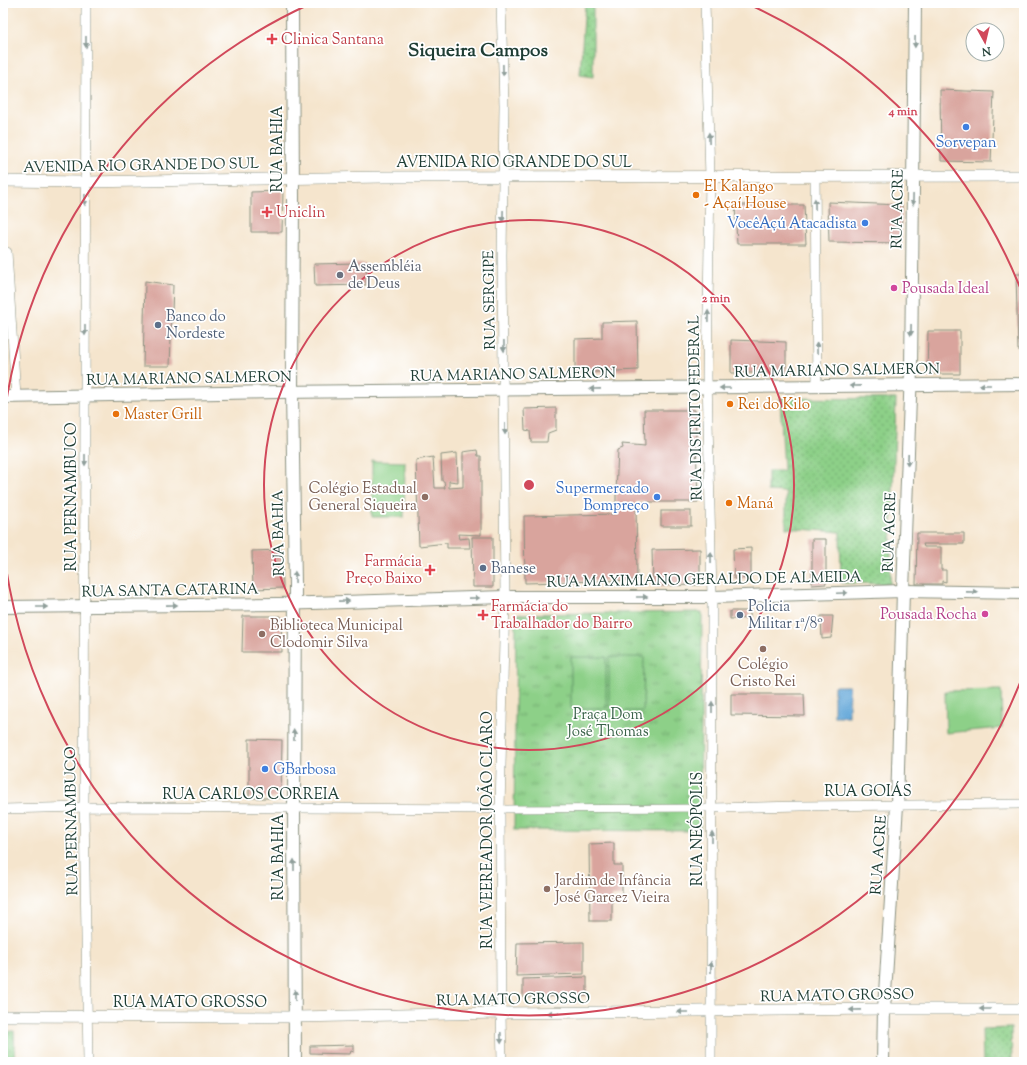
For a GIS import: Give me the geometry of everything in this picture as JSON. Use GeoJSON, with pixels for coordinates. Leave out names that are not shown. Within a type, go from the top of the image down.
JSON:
{"type":"FeatureCollection","features":[{"type":"Feature","properties":{"kind":"main road","name":"RUA BAHIA"},"geometry":{"type":"LineString","coordinates":[[292,3],[292,392],[295,604],[295,1062]]}},
{"type":"Feature","properties":{"kind":"main road","name":"RUA ACRE"},"geometry":{"type":"LineString","coordinates":[[883,1062],[884,1009],[897,805],[910,385],[915,3]]}},
{"type":"Feature","properties":{"kind":"main road","name":"RUA MARIANO SALMERON"},"geometry":{"type":"LineString","coordinates":[[3,397],[292,392],[1024,384]]}},
{"type":"Feature","properties":{"kind":"main road","name":"RUA MAXIMIANO GERALDO DE ALMEIDA"},"geometry":{"type":"LineString","coordinates":[[505,597],[712,597],[903,591],[1024,593]]}},
{"type":"Feature","properties":{"kind":"main road","name":"RUA SANTA CATARINA"},"geometry":{"type":"LineString","coordinates":[[3,607],[295,604],[505,597]]}},
{"type":"Feature","properties":{"kind":"street","name":"RUA PERNAMBUCO"},"geometry":{"type":"LineString","coordinates":[[86,3],[84,182],[84,807],[88,1062]]}},
{"type":"Feature","properties":{"kind":"street","name":"RUA SERGIPE"},"geometry":{"type":"LineString","coordinates":[[501,3],[504,105],[502,255],[505,597]]}},
{"type":"Feature","properties":{"kind":"street","name":"RUA DISTRITO FEDERAL"},"geometry":{"type":"LineString","coordinates":[[705,3],[710,177],[708,388],[712,597]]}},
{"type":"Feature","properties":{"kind":"street"},"geometry":{"type":"LineString","coordinates":[[815,176],[818,387]]}},
{"type":"Feature","properties":{"kind":"street","name":"AVENIDA RIO GRANDE DO SUL"},"geometry":{"type":"LineString","coordinates":[[3,181],[84,182],[293,178],[1024,176]]}},
{"type":"Feature","properties":{"kind":"street"},"geometry":{"type":"LineString","coordinates":[[7,252],[16,397]]}},
{"type":"Feature","properties":{"kind":"street","name":"RUA VEEREADOR JOÃO CLARO"},"geometry":{"type":"LineString","coordinates":[[502,1062],[500,1014],[500,809],[505,597]]}},
{"type":"Feature","properties":{"kind":"street","name":"RUA NEÓPOLIS"},"geometry":{"type":"LineString","coordinates":[[712,597],[712,1062]]}},
{"type":"Feature","properties":{"kind":"street","name":"RUA GOIÁS"},"geometry":{"type":"LineString","coordinates":[[711,808],[1024,804]]}},
{"type":"Feature","properties":{"kind":"street","name":"RUA CARLOS CORREIA"},"geometry":{"type":"LineString","coordinates":[[3,809],[84,807],[500,809]]}},
{"type":"Feature","properties":{"kind":"street"},"geometry":{"type":"LineString","coordinates":[[500,809],[711,808]]}},
{"type":"Feature","properties":{"kind":"street","name":"RUA MATO GROSSO"},"geometry":{"type":"LineString","coordinates":[[3,1016],[295,1017],[884,1009],[1024,1009]]}},
{"type":"Feature","properties":{"kind":"green space"},"geometry":{"type":"Polygon","coordinates":[[[585,3],[593,3],[593,77],[580,75],[585,3]]]}},
{"type":"Feature","properties":{"kind":"green space"},"geometry":{"type":"Polygon","coordinates":[[[780,398],[896,399],[890,584],[841,583],[840,532],[786,528],[786,492],[768,491],[768,471],[784,471],[780,398]]]}},
{"type":"Feature","properties":{"kind":"green space"},"geometry":{"type":"Polygon","coordinates":[[[372,461],[405,462],[404,517],[372,517],[372,461]]]}},
{"type":"Feature","properties":{"kind":"green space","name":"Praça Dom José Thomas"},"geometry":{"type":"Polygon","coordinates":[[[702,612],[700,831],[514,830],[516,614],[702,612]]]}},
{"type":"Feature","properties":{"kind":"green space"},"geometry":{"type":"Polygon","coordinates":[[[571,657],[606,657],[606,708],[571,708],[571,657]]]}},
{"type":"Feature","properties":{"kind":"green space"},"geometry":{"type":"Polygon","coordinates":[[[609,657],[644,657],[643,711],[609,711],[609,657]]]}},
{"type":"Feature","properties":{"kind":"green space"},"geometry":{"type":"Polygon","coordinates":[[[1001,690],[1002,728],[946,733],[945,691],[1001,690]]]}},
{"type":"Feature","properties":{"kind":"green space"},"geometry":{"type":"Polygon","coordinates":[[[1011,1028],[1012,1062],[983,1062],[982,1029],[1011,1028]]]}},
{"type":"Feature","properties":{"kind":"green space"},"geometry":{"type":"Polygon","coordinates":[[[14,1031],[15,1062],[3,1062],[3,1032],[14,1031]]]}},
{"type":"Feature","properties":{"kind":"water"},"geometry":{"type":"Polygon","coordinates":[[[834,686],[849,686],[849,716],[834,716],[834,686]]]}},
{"type":"Feature","properties":{"kind":"building","name":"Sorvepan"},"geometry":{"type":"Polygon","coordinates":[[[940,90],[994,92],[991,162],[941,161],[940,90]]]}},
{"type":"Feature","properties":{"kind":"building","name":"Uniclin"},"geometry":{"type":"Polygon","coordinates":[[[283,191],[282,232],[251,232],[251,192],[283,191]]]}},
{"type":"Feature","properties":{"kind":"building","name":"VocêAçú Atacadista"},"geometry":{"type":"Polygon","coordinates":[[[828,202],[902,205],[901,243],[829,242],[828,202]]]}},
{"type":"Feature","properties":{"kind":"building"},"geometry":{"type":"Polygon","coordinates":[[[735,205],[804,205],[806,244],[737,244],[735,205]]]}},
{"type":"Feature","properties":{"kind":"building","name":"Assembléia de Deus"},"geometry":{"type":"Polygon","coordinates":[[[359,263],[367,265],[366,285],[315,286],[314,264],[359,263]]]}},
{"type":"Feature","properties":{"kind":"building"},"geometry":{"type":"Polygon","coordinates":[[[1016,274],[1024,274],[1024,350],[1018,350],[1016,274]]]}},
{"type":"Feature","properties":{"kind":"building","name":"Banco do Nordeste"},"geometry":{"type":"Polygon","coordinates":[[[145,281],[173,285],[170,366],[143,366],[145,281]]]}},
{"type":"Feature","properties":{"kind":"building"},"geometry":{"type":"Polygon","coordinates":[[[637,321],[638,370],[575,373],[575,339],[602,338],[602,322],[637,321]]]}},
{"type":"Feature","properties":{"kind":"building"},"geometry":{"type":"Polygon","coordinates":[[[928,331],[960,331],[960,374],[927,374],[928,331]]]}},
{"type":"Feature","properties":{"kind":"building"},"geometry":{"type":"Polygon","coordinates":[[[731,340],[786,342],[786,373],[731,373],[731,340]]]}},
{"type":"Feature","properties":{"kind":"building"},"geometry":{"type":"Polygon","coordinates":[[[556,408],[556,430],[548,433],[547,442],[531,442],[530,431],[525,430],[524,409],[556,408]]]}},
{"type":"Feature","properties":{"kind":"building","name":"Supermercado Bompreço"},"geometry":{"type":"Polygon","coordinates":[[[644,410],[695,410],[698,502],[636,502],[637,580],[525,583],[524,516],[616,514],[618,450],[623,448],[622,444],[645,446],[644,410]]]}},
{"type":"Feature","properties":{"kind":"building"},"geometry":{"type":"Polygon","coordinates":[[[477,450],[478,456],[481,456],[481,535],[458,534],[459,539],[469,538],[470,548],[447,548],[447,543],[419,546],[416,460],[433,457],[435,488],[445,488],[444,481],[442,481],[441,455],[457,453],[458,482],[449,481],[449,488],[463,487],[463,452],[477,450]]]}},
{"type":"Feature","properties":{"kind":"building"},"geometry":{"type":"Polygon","coordinates":[[[661,511],[691,511],[691,526],[661,526],[661,511]]]}},
{"type":"Feature","properties":{"kind":"building"},"geometry":{"type":"Polygon","coordinates":[[[917,533],[964,533],[964,544],[923,544],[924,547],[941,547],[941,570],[946,570],[946,582],[942,581],[942,584],[916,584],[917,533]]]}},
{"type":"Feature","properties":{"kind":"building","name":"Banese"},"geometry":{"type":"Polygon","coordinates":[[[472,537],[493,537],[493,587],[473,587],[472,537]]]}},
{"type":"Feature","properties":{"kind":"building"},"geometry":{"type":"Polygon","coordinates":[[[812,539],[826,539],[826,584],[812,585],[812,539]]]}},
{"type":"Feature","properties":{"kind":"building"},"geometry":{"type":"Polygon","coordinates":[[[751,548],[751,578],[734,579],[733,549],[751,548]]]}},
{"type":"Feature","properties":{"kind":"building"},"geometry":{"type":"Polygon","coordinates":[[[700,549],[700,585],[653,586],[652,550],[700,549]]]}},
{"type":"Feature","properties":{"kind":"building"},"geometry":{"type":"Polygon","coordinates":[[[282,550],[283,588],[253,589],[252,551],[282,550]]]}},
{"type":"Feature","properties":{"kind":"building","name":"Policia Militar 1ª/8º"},"geometry":{"type":"Polygon","coordinates":[[[730,611],[750,611],[750,618],[730,619],[730,611]]]}},
{"type":"Feature","properties":{"kind":"building","name":"Biblioteca Municipal Clodomir Silva"},"geometry":{"type":"Polygon","coordinates":[[[243,616],[281,616],[282,652],[242,652],[243,616]]]}},
{"type":"Feature","properties":{"kind":"building"},"geometry":{"type":"Polygon","coordinates":[[[821,616],[833,616],[831,638],[822,639],[821,616]]]}},
{"type":"Feature","properties":{"kind":"building"},"geometry":{"type":"Polygon","coordinates":[[[731,694],[804,694],[805,716],[731,715],[731,694]]]}},
{"type":"Feature","properties":{"kind":"building","name":"GBarbosa"},"geometry":{"type":"Polygon","coordinates":[[[249,739],[282,740],[281,798],[249,798],[249,739]]]}},
{"type":"Feature","properties":{"kind":"building"},"geometry":{"type":"Polygon","coordinates":[[[614,843],[614,865],[622,865],[622,896],[612,896],[612,921],[590,921],[589,844],[614,843]]]}},
{"type":"Feature","properties":{"kind":"building"},"geometry":{"type":"Polygon","coordinates":[[[584,942],[584,974],[516,976],[517,943],[584,942]]]}},
{"type":"Feature","properties":{"kind":"building"},"geometry":{"type":"Polygon","coordinates":[[[587,977],[587,996],[523,997],[523,979],[587,977]]]}},
{"type":"Feature","properties":{"kind":"building"},"geometry":{"type":"Polygon","coordinates":[[[354,1045],[354,1052],[351,1051],[350,1054],[310,1053],[310,1046],[354,1045]]]}},
{"type":"Feature","properties":{"kind":"place","name":"Clinica Santana"},"geometry":{"type":"Point","coordinates":[272,39]}},
{"type":"Feature","properties":{"kind":"place","name":"Sorvepan"},"geometry":{"type":"Point","coordinates":[966,127]}},
{"type":"Feature","properties":{"kind":"place","name":"El Kalango - Açaí House"},"geometry":{"type":"Point","coordinates":[696,195]}},
{"type":"Feature","properties":{"kind":"place","name":"Uniclin"},"geometry":{"type":"Point","coordinates":[267,212]}},
{"type":"Feature","properties":{"kind":"place","name":"VocêAçú Atacadista"},"geometry":{"type":"Point","coordinates":[865,223]}},
{"type":"Feature","properties":{"kind":"place","name":"Assembléia de Deus"},"geometry":{"type":"Point","coordinates":[340,275]}},
{"type":"Feature","properties":{"kind":"place","name":"Pousada Ideal"},"geometry":{"type":"Point","coordinates":[894,288]}},
{"type":"Feature","properties":{"kind":"place","name":"Banco do Nordeste"},"geometry":{"type":"Point","coordinates":[158,325]}},
{"type":"Feature","properties":{"kind":"place","name":"Rei do Kilo"},"geometry":{"type":"Point","coordinates":[730,404]}},
{"type":"Feature","properties":{"kind":"place","name":"Master Grill"},"geometry":{"type":"Point","coordinates":[116,414]}},
{"type":"Feature","properties":{"kind":"place","name":"Colégio Estadual General Siqueira"},"geometry":{"type":"Point","coordinates":[425,497]}},
{"type":"Feature","properties":{"kind":"place","name":"Supermercado Bompreço"},"geometry":{"type":"Point","coordinates":[657,497]}},
{"type":"Feature","properties":{"kind":"place","name":"Maná"},"geometry":{"type":"Point","coordinates":[729,503]}},
{"type":"Feature","properties":{"kind":"place","name":"Banese"},"geometry":{"type":"Point","coordinates":[483,568]}},
{"type":"Feature","properties":{"kind":"place","name":"Farmácia Preço Baixo"},"geometry":{"type":"Point","coordinates":[430,570]}},
{"type":"Feature","properties":{"kind":"place","name":"Pousada Rocha"},"geometry":{"type":"Point","coordinates":[985,614]}},
{"type":"Feature","properties":{"kind":"place","name":"Farmácia do Trabalhador do Bairro"},"geometry":{"type":"Point","coordinates":[483,615]}},
{"type":"Feature","properties":{"kind":"place","name":"Policia Militar 1ª/8º"},"geometry":{"type":"Point","coordinates":[740,615]}},
{"type":"Feature","properties":{"kind":"place","name":"Biblioteca Municipal Clodomir Silva"},"geometry":{"type":"Point","coordinates":[262,634]}},
{"type":"Feature","properties":{"kind":"place","name":"Colégio Cristo Rei"},"geometry":{"type":"Point","coordinates":[763,649]}},
{"type":"Feature","properties":{"kind":"place","name":"GBarbosa"},"geometry":{"type":"Point","coordinates":[265,769]}},
{"type":"Feature","properties":{"kind":"place","name":"Jardim de Infância José Garcez Vieira"},"geometry":{"type":"Point","coordinates":[547,889]}},
{"type":"Feature","properties":{"kind":"district","name":"Siqueira Campos"},"geometry":{"type":"Point","coordinates":[478,49]}}]}
